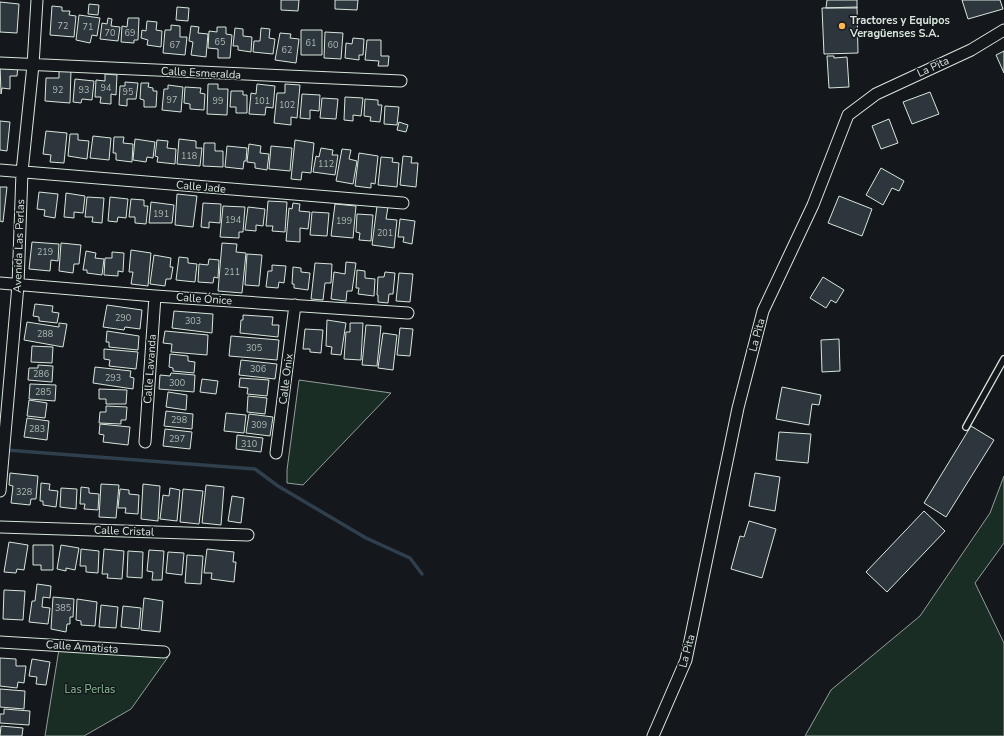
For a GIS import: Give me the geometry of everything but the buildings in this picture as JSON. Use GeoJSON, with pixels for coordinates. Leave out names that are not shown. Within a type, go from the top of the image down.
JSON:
{"type":"FeatureCollection","features":[{"type":"Feature","properties":{"kind":"street","name":"Avenida Las Perlas"},"geometry":{"type":"LineString","coordinates":[[0,491],[18,285],[22,172],[33,65],[37,0]]}},
{"type":"Feature","properties":{"kind":"street","name":"La Pita"},"geometry":{"type":"LineString","coordinates":[[653,736],[686,660],[738,408],[763,312],[813,205],[848,115],[876,94],[971,50],[1004,30]]}},
{"type":"Feature","properties":{"kind":"street","name":"Calle Esmeralda"},"geometry":{"type":"LineString","coordinates":[[0,63],[401,81]]}},
{"type":"Feature","properties":{"kind":"street","name":"Calle Jade"},"geometry":{"type":"LineString","coordinates":[[0,170],[403,203]]}},
{"type":"Feature","properties":{"kind":"street","name":"Calle Ónice"},"geometry":{"type":"LineString","coordinates":[[0,283],[155,296],[408,313]]}},
{"type":"Feature","properties":{"kind":"street","name":"Calle Lavanda"},"geometry":{"type":"LineString","coordinates":[[145,442],[155,296]]}},
{"type":"Feature","properties":{"kind":"street","name":"Calle Onix"},"geometry":{"type":"LineString","coordinates":[[276,452],[295,305]]}},
{"type":"Feature","properties":{"kind":"street","name":"Calle Cristal"},"geometry":{"type":"LineString","coordinates":[[0,527],[248,536]]}},
{"type":"Feature","properties":{"kind":"street","name":"Calle Amatista"},"geometry":{"type":"LineString","coordinates":[[0,642],[164,652]]}},
{"type":"Feature","properties":{"kind":"lane"},"geometry":{"type":"LineString","coordinates":[[966,427],[1004,359]]}},
{"type":"Feature","properties":{"kind":"green space"},"geometry":{"type":"Polygon","coordinates":[[[299,380],[391,393],[303,485],[287,483],[287,470],[299,380]]]}},
{"type":"Feature","properties":{"kind":"green space"},"geometry":{"type":"Polygon","coordinates":[[[1004,476],[1004,543],[975,583],[1004,643],[1004,736],[805,736],[831,690],[920,616],[990,513],[1004,476]]]}},
{"type":"Feature","properties":{"kind":"green space","name":"Las Perlas"},"geometry":{"type":"Polygon","coordinates":[[[59,649],[168,657],[131,709],[84,736],[45,736],[59,649]]]}},
{"type":"Feature","properties":{"kind":"waterway"},"geometry":{"type":"LineString","coordinates":[[6,450],[255,469],[278,486],[366,538],[410,558],[422,574]]}},
{"type":"Feature","properties":{"kind":"place","name":"Tractores y Equipos Veragüenses S.A."},"geometry":{"type":"Point","coordinates":[842,26]}}]}
